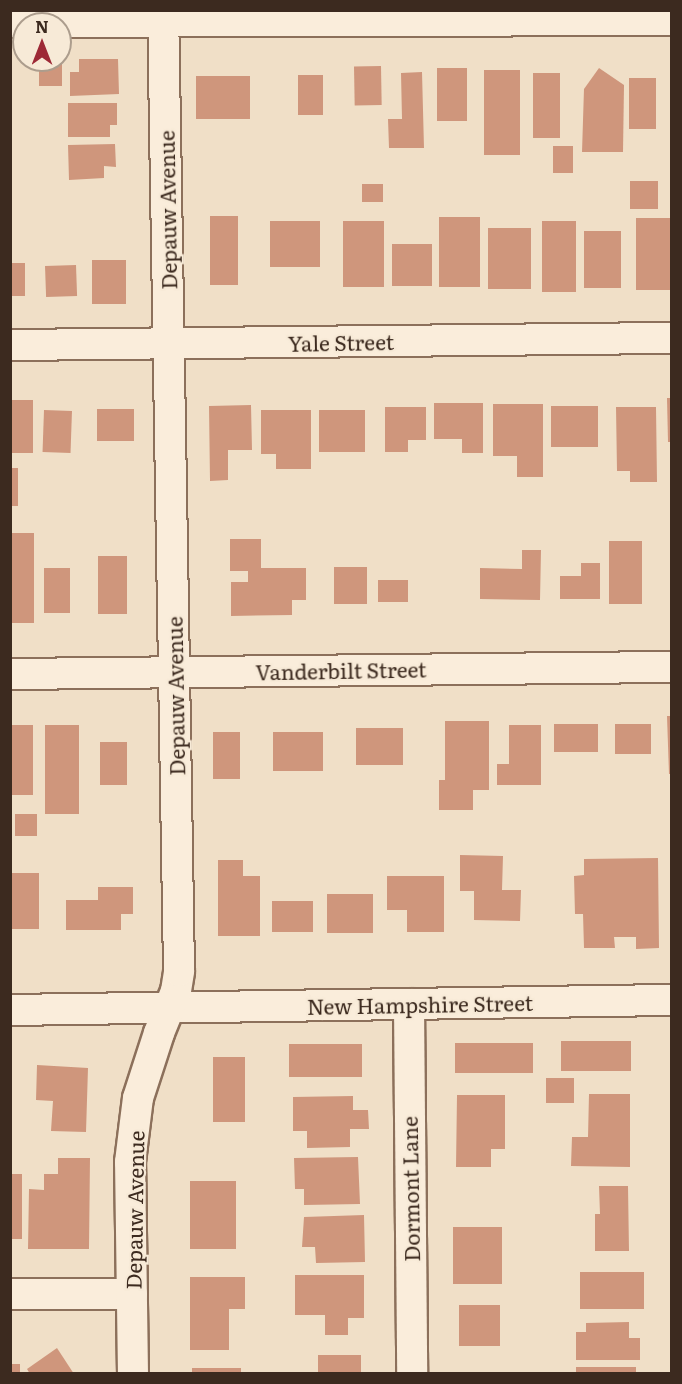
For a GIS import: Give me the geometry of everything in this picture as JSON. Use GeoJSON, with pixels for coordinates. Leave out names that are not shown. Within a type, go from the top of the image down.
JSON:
{"type":"FeatureCollection","features":[{"type":"Feature","properties":{"kind":"street"},"geometry":{"type":"LineString","coordinates":[[10,22],[163,15],[672,21]]}},
{"type":"Feature","properties":{"kind":"street","name":"Depauw Avenue"},"geometry":{"type":"LineString","coordinates":[[133,1374],[130,1162],[138,1098],[176,992],[179,970],[163,15]]}},
{"type":"Feature","properties":{"kind":"street","name":"Yale Street"},"geometry":{"type":"LineString","coordinates":[[10,345],[672,338]]}},
{"type":"Feature","properties":{"kind":"street","name":"Vanderbilt Street"},"geometry":{"type":"LineString","coordinates":[[10,674],[672,667]]}},
{"type":"Feature","properties":{"kind":"street","name":"New Hampshire Street"},"geometry":{"type":"LineString","coordinates":[[10,1010],[672,1000]]}},
{"type":"Feature","properties":{"kind":"street","name":"Dormont Lane"},"geometry":{"type":"LineString","coordinates":[[409,1004],[412,1374]]}},
{"type":"Feature","properties":{"kind":"street"},"geometry":{"type":"LineString","coordinates":[[10,1294],[132,1294]]}},
{"type":"Feature","properties":{"kind":"building"},"geometry":{"type":"Polygon","coordinates":[[[79,59],[118,59],[119,94],[70,96],[70,72],[79,72],[79,59]]]}},
{"type":"Feature","properties":{"kind":"building"},"geometry":{"type":"Polygon","coordinates":[[[354,66],[381,66],[382,105],[355,105],[354,66]]]}},
{"type":"Feature","properties":{"kind":"building"},"geometry":{"type":"Polygon","coordinates":[[[437,68],[467,68],[467,121],[437,121],[437,68]]]}},
{"type":"Feature","properties":{"kind":"building"},"geometry":{"type":"Polygon","coordinates":[[[599,68],[624,85],[623,152],[582,152],[584,89],[599,68]]]}},
{"type":"Feature","properties":{"kind":"building"},"geometry":{"type":"Polygon","coordinates":[[[484,70],[520,70],[520,155],[484,155],[484,70]]]}},
{"type":"Feature","properties":{"kind":"building"},"geometry":{"type":"Polygon","coordinates":[[[39,72],[62,72],[62,86],[39,86],[39,72]]]}},
{"type":"Feature","properties":{"kind":"building"},"geometry":{"type":"Polygon","coordinates":[[[422,72],[424,148],[389,148],[388,119],[402,119],[401,73],[422,72]]]}},
{"type":"Feature","properties":{"kind":"building"},"geometry":{"type":"Polygon","coordinates":[[[533,73],[560,73],[560,138],[533,138],[533,73]]]}},
{"type":"Feature","properties":{"kind":"building"},"geometry":{"type":"Polygon","coordinates":[[[298,75],[323,75],[323,115],[298,115],[298,75]]]}},
{"type":"Feature","properties":{"kind":"building"},"geometry":{"type":"Polygon","coordinates":[[[196,76],[250,76],[250,119],[196,119],[196,76]]]}},
{"type":"Feature","properties":{"kind":"building"},"geometry":{"type":"Polygon","coordinates":[[[629,78],[656,78],[656,129],[629,129],[629,78]]]}},
{"type":"Feature","properties":{"kind":"building"},"geometry":{"type":"Polygon","coordinates":[[[68,103],[117,103],[117,125],[110,125],[110,137],[68,137],[68,103]]]}},
{"type":"Feature","properties":{"kind":"building"},"geometry":{"type":"Polygon","coordinates":[[[115,144],[116,167],[104,166],[104,178],[69,180],[68,145],[115,144]]]}},
{"type":"Feature","properties":{"kind":"building"},"geometry":{"type":"Polygon","coordinates":[[[553,146],[573,146],[573,173],[553,173],[553,146]]]}},
{"type":"Feature","properties":{"kind":"building"},"geometry":{"type":"Polygon","coordinates":[[[630,181],[658,181],[658,209],[630,209],[630,181]]]}},
{"type":"Feature","properties":{"kind":"building"},"geometry":{"type":"Polygon","coordinates":[[[362,184],[383,184],[383,202],[362,202],[362,184]]]}},
{"type":"Feature","properties":{"kind":"building"},"geometry":{"type":"Polygon","coordinates":[[[210,216],[238,216],[238,285],[210,285],[210,216]]]}},
{"type":"Feature","properties":{"kind":"building"},"geometry":{"type":"Polygon","coordinates":[[[439,217],[480,217],[480,287],[439,287],[439,217]]]}},
{"type":"Feature","properties":{"kind":"building"},"geometry":{"type":"Polygon","coordinates":[[[636,218],[671,218],[671,290],[636,290],[636,218]]]}},
{"type":"Feature","properties":{"kind":"building"},"geometry":{"type":"Polygon","coordinates":[[[270,221],[320,221],[320,267],[270,267],[270,221]]]}},
{"type":"Feature","properties":{"kind":"building"},"geometry":{"type":"Polygon","coordinates":[[[343,221],[384,221],[384,287],[343,287],[343,221]]]}},
{"type":"Feature","properties":{"kind":"building"},"geometry":{"type":"Polygon","coordinates":[[[542,221],[576,221],[576,292],[542,292],[542,221]]]}},
{"type":"Feature","properties":{"kind":"building"},"geometry":{"type":"Polygon","coordinates":[[[488,228],[531,228],[531,289],[488,289],[488,228]]]}},
{"type":"Feature","properties":{"kind":"building"},"geometry":{"type":"Polygon","coordinates":[[[584,231],[621,231],[621,288],[584,288],[584,231]]]}},
{"type":"Feature","properties":{"kind":"building"},"geometry":{"type":"Polygon","coordinates":[[[392,244],[432,244],[432,286],[392,286],[392,244]]]}},
{"type":"Feature","properties":{"kind":"building"},"geometry":{"type":"Polygon","coordinates":[[[92,260],[126,260],[126,304],[92,304],[92,260]]]}},
{"type":"Feature","properties":{"kind":"building"},"geometry":{"type":"Polygon","coordinates":[[[10,263],[25,263],[25,296],[10,296],[10,263]]]}},
{"type":"Feature","properties":{"kind":"building"},"geometry":{"type":"Polygon","coordinates":[[[76,265],[77,296],[46,297],[45,266],[76,265]]]}},
{"type":"Feature","properties":{"kind":"building"},"geometry":{"type":"Polygon","coordinates":[[[667,398],[672,398],[672,442],[668,442],[667,398]]]}},
{"type":"Feature","properties":{"kind":"building"},"geometry":{"type":"Polygon","coordinates":[[[10,400],[33,400],[33,453],[10,453],[10,400]]]}},
{"type":"Feature","properties":{"kind":"building"},"geometry":{"type":"Polygon","coordinates":[[[434,403],[483,403],[483,453],[462,453],[462,439],[434,439],[434,403]]]}},
{"type":"Feature","properties":{"kind":"building"},"geometry":{"type":"Polygon","coordinates":[[[493,404],[543,404],[543,477],[517,477],[517,456],[493,456],[493,404]]]}},
{"type":"Feature","properties":{"kind":"building"},"geometry":{"type":"Polygon","coordinates":[[[251,405],[252,450],[228,450],[228,480],[210,481],[209,406],[251,405]]]}},
{"type":"Feature","properties":{"kind":"building"},"geometry":{"type":"Polygon","coordinates":[[[551,406],[598,406],[598,447],[551,447],[551,406]]]}},
{"type":"Feature","properties":{"kind":"building"},"geometry":{"type":"Polygon","coordinates":[[[385,407],[426,407],[426,440],[408,440],[408,452],[385,452],[385,407]]]}},
{"type":"Feature","properties":{"kind":"building"},"geometry":{"type":"Polygon","coordinates":[[[616,407],[656,407],[657,482],[630,482],[630,471],[617,471],[616,407]]]}},
{"type":"Feature","properties":{"kind":"building"},"geometry":{"type":"Polygon","coordinates":[[[97,409],[134,409],[134,441],[97,441],[97,409]]]}},
{"type":"Feature","properties":{"kind":"building"},"geometry":{"type":"Polygon","coordinates":[[[44,410],[72,411],[71,453],[43,452],[44,410]]]}},
{"type":"Feature","properties":{"kind":"building"},"geometry":{"type":"Polygon","coordinates":[[[261,410],[311,410],[311,469],[276,469],[276,454],[261,454],[261,410]]]}},
{"type":"Feature","properties":{"kind":"building"},"geometry":{"type":"Polygon","coordinates":[[[319,410],[365,410],[365,452],[319,452],[319,410]]]}},
{"type":"Feature","properties":{"kind":"building"},"geometry":{"type":"Polygon","coordinates":[[[10,468],[18,468],[18,506],[10,506],[10,468]]]}},
{"type":"Feature","properties":{"kind":"building"},"geometry":{"type":"Polygon","coordinates":[[[10,533],[34,533],[34,623],[10,623],[10,533]]]}},
{"type":"Feature","properties":{"kind":"building"},"geometry":{"type":"Polygon","coordinates":[[[230,539],[261,539],[261,568],[306,568],[306,600],[292,600],[292,615],[231,616],[231,582],[248,582],[248,571],[230,571],[230,539]]]}},
{"type":"Feature","properties":{"kind":"building"},"geometry":{"type":"Polygon","coordinates":[[[609,541],[642,541],[642,604],[609,604],[609,541]]]}},
{"type":"Feature","properties":{"kind":"building"},"geometry":{"type":"Polygon","coordinates":[[[522,550],[541,550],[540,600],[480,599],[480,568],[522,569],[522,550]]]}},
{"type":"Feature","properties":{"kind":"building"},"geometry":{"type":"Polygon","coordinates":[[[98,556],[127,556],[127,614],[98,614],[98,556]]]}},
{"type":"Feature","properties":{"kind":"building"},"geometry":{"type":"Polygon","coordinates":[[[581,563],[600,563],[600,599],[560,599],[560,576],[581,576],[581,563]]]}},
{"type":"Feature","properties":{"kind":"building"},"geometry":{"type":"Polygon","coordinates":[[[334,567],[367,567],[367,604],[334,604],[334,567]]]}},
{"type":"Feature","properties":{"kind":"building"},"geometry":{"type":"Polygon","coordinates":[[[44,568],[70,568],[70,613],[44,613],[44,568]]]}},
{"type":"Feature","properties":{"kind":"building"},"geometry":{"type":"Polygon","coordinates":[[[378,580],[408,580],[408,602],[378,602],[378,580]]]}},
{"type":"Feature","properties":{"kind":"building"},"geometry":{"type":"Polygon","coordinates":[[[667,716],[672,716],[672,774],[669,774],[667,716]]]}},
{"type":"Feature","properties":{"kind":"building"},"geometry":{"type":"Polygon","coordinates":[[[445,721],[489,721],[489,790],[473,790],[473,810],[439,810],[439,780],[445,780],[445,721]]]}},
{"type":"Feature","properties":{"kind":"building"},"geometry":{"type":"Polygon","coordinates":[[[554,724],[598,724],[598,752],[554,752],[554,724]]]}},
{"type":"Feature","properties":{"kind":"building"},"geometry":{"type":"Polygon","coordinates":[[[615,724],[651,724],[651,754],[615,754],[615,724]]]}},
{"type":"Feature","properties":{"kind":"building"},"geometry":{"type":"Polygon","coordinates":[[[10,725],[33,725],[33,795],[10,795],[10,725]]]}},
{"type":"Feature","properties":{"kind":"building"},"geometry":{"type":"Polygon","coordinates":[[[45,725],[79,725],[79,814],[45,814],[45,725]]]}},
{"type":"Feature","properties":{"kind":"building"},"geometry":{"type":"Polygon","coordinates":[[[509,725],[541,725],[541,785],[497,785],[497,764],[509,764],[509,725]]]}},
{"type":"Feature","properties":{"kind":"building"},"geometry":{"type":"Polygon","coordinates":[[[356,728],[403,728],[403,765],[356,765],[356,728]]]}},
{"type":"Feature","properties":{"kind":"building"},"geometry":{"type":"Polygon","coordinates":[[[213,732],[240,732],[240,779],[213,779],[213,732]]]}},
{"type":"Feature","properties":{"kind":"building"},"geometry":{"type":"Polygon","coordinates":[[[273,732],[323,732],[323,771],[273,771],[273,732]]]}},
{"type":"Feature","properties":{"kind":"building"},"geometry":{"type":"Polygon","coordinates":[[[100,742],[127,742],[127,785],[100,785],[100,742]]]}},
{"type":"Feature","properties":{"kind":"building"},"geometry":{"type":"Polygon","coordinates":[[[15,814],[37,814],[37,836],[15,836],[15,814]]]}},
{"type":"Feature","properties":{"kind":"building"},"geometry":{"type":"Polygon","coordinates":[[[460,855],[503,856],[502,890],[521,890],[520,921],[474,920],[474,891],[460,891],[460,855]]]}},
{"type":"Feature","properties":{"kind":"building"},"geometry":{"type":"Polygon","coordinates":[[[658,858],[659,948],[636,949],[636,937],[614,937],[615,948],[584,948],[583,914],[575,914],[574,876],[584,875],[584,859],[658,858]]]}},
{"type":"Feature","properties":{"kind":"building"},"geometry":{"type":"Polygon","coordinates":[[[218,860],[243,860],[243,876],[260,876],[260,936],[218,936],[218,860]]]}},
{"type":"Feature","properties":{"kind":"building"},"geometry":{"type":"Polygon","coordinates":[[[10,873],[39,873],[39,929],[10,929],[10,873]]]}},
{"type":"Feature","properties":{"kind":"building"},"geometry":{"type":"Polygon","coordinates":[[[387,876],[444,876],[444,932],[407,932],[407,910],[387,910],[387,876]]]}},
{"type":"Feature","properties":{"kind":"building"},"geometry":{"type":"Polygon","coordinates":[[[98,887],[133,887],[133,914],[121,914],[121,930],[66,930],[66,900],[98,900],[98,887]]]}},
{"type":"Feature","properties":{"kind":"building"},"geometry":{"type":"Polygon","coordinates":[[[327,894],[373,894],[373,933],[327,933],[327,894]]]}},
{"type":"Feature","properties":{"kind":"building"},"geometry":{"type":"Polygon","coordinates":[[[272,901],[313,901],[313,932],[272,932],[272,901]]]}},
{"type":"Feature","properties":{"kind":"building"},"geometry":{"type":"Polygon","coordinates":[[[561,1041],[631,1041],[631,1071],[561,1071],[561,1041]]]}},
{"type":"Feature","properties":{"kind":"building"},"geometry":{"type":"Polygon","coordinates":[[[455,1043],[533,1043],[533,1073],[455,1073],[455,1043]]]}},
{"type":"Feature","properties":{"kind":"building"},"geometry":{"type":"Polygon","coordinates":[[[289,1044],[362,1044],[362,1077],[289,1077],[289,1044]]]}},
{"type":"Feature","properties":{"kind":"building"},"geometry":{"type":"Polygon","coordinates":[[[213,1057],[245,1057],[245,1122],[213,1122],[213,1057]]]}},
{"type":"Feature","properties":{"kind":"building"},"geometry":{"type":"Polygon","coordinates":[[[37,1065],[88,1068],[86,1132],[51,1131],[53,1101],[36,1100],[37,1065]]]}},
{"type":"Feature","properties":{"kind":"building"},"geometry":{"type":"Polygon","coordinates":[[[546,1078],[574,1078],[574,1103],[546,1103],[546,1078]]]}},
{"type":"Feature","properties":{"kind":"building"},"geometry":{"type":"Polygon","coordinates":[[[589,1094],[630,1094],[630,1167],[571,1166],[572,1137],[588,1137],[589,1094]]]}},
{"type":"Feature","properties":{"kind":"building"},"geometry":{"type":"Polygon","coordinates":[[[457,1095],[505,1095],[505,1149],[491,1149],[491,1167],[456,1167],[457,1095]]]}},
{"type":"Feature","properties":{"kind":"building"},"geometry":{"type":"Polygon","coordinates":[[[353,1096],[353,1110],[368,1110],[369,1129],[350,1129],[350,1147],[307,1148],[307,1131],[293,1131],[293,1097],[353,1096]]]}},
{"type":"Feature","properties":{"kind":"building"},"geometry":{"type":"Polygon","coordinates":[[[358,1157],[360,1204],[304,1205],[304,1189],[295,1189],[294,1158],[358,1157]]]}},
{"type":"Feature","properties":{"kind":"building"},"geometry":{"type":"Polygon","coordinates":[[[58,1158],[90,1158],[89,1249],[28,1249],[29,1189],[44,1190],[44,1174],[58,1174],[58,1158]]]}},
{"type":"Feature","properties":{"kind":"building"},"geometry":{"type":"Polygon","coordinates":[[[10,1174],[22,1174],[22,1239],[10,1239],[10,1174]]]}},
{"type":"Feature","properties":{"kind":"building"},"geometry":{"type":"Polygon","coordinates":[[[190,1181],[236,1181],[236,1249],[190,1249],[190,1181]]]}},
{"type":"Feature","properties":{"kind":"building"},"geometry":{"type":"Polygon","coordinates":[[[599,1186],[628,1186],[629,1251],[595,1251],[595,1214],[600,1214],[599,1186]]]}},
{"type":"Feature","properties":{"kind":"building"},"geometry":{"type":"Polygon","coordinates":[[[364,1215],[365,1262],[316,1263],[315,1247],[302,1247],[304,1217],[364,1215]]]}},
{"type":"Feature","properties":{"kind":"building"},"geometry":{"type":"Polygon","coordinates":[[[453,1227],[502,1227],[502,1284],[453,1284],[453,1227]]]}},
{"type":"Feature","properties":{"kind":"building"},"geometry":{"type":"Polygon","coordinates":[[[580,1272],[644,1272],[644,1309],[580,1309],[580,1272]]]}},
{"type":"Feature","properties":{"kind":"building"},"geometry":{"type":"Polygon","coordinates":[[[295,1275],[364,1275],[364,1318],[348,1318],[348,1335],[325,1335],[325,1315],[295,1315],[295,1275]]]}},
{"type":"Feature","properties":{"kind":"building"},"geometry":{"type":"Polygon","coordinates":[[[190,1277],[245,1277],[245,1309],[229,1309],[229,1350],[190,1350],[190,1277]]]}},
{"type":"Feature","properties":{"kind":"building"},"geometry":{"type":"Polygon","coordinates":[[[459,1305],[500,1305],[500,1346],[459,1346],[459,1305]]]}},
{"type":"Feature","properties":{"kind":"building"},"geometry":{"type":"Polygon","coordinates":[[[629,1322],[629,1338],[640,1338],[640,1360],[576,1360],[576,1332],[586,1332],[586,1323],[629,1322]]]}},
{"type":"Feature","properties":{"kind":"building"},"geometry":{"type":"Polygon","coordinates":[[[57,1348],[74,1374],[30,1374],[27,1369],[57,1348]]]}},
{"type":"Feature","properties":{"kind":"building"},"geometry":{"type":"Polygon","coordinates":[[[318,1355],[361,1355],[361,1374],[318,1374],[318,1355]]]}},
{"type":"Feature","properties":{"kind":"building"},"geometry":{"type":"Polygon","coordinates":[[[10,1364],[20,1364],[20,1374],[10,1374],[10,1364]]]}},
{"type":"Feature","properties":{"kind":"building"},"geometry":{"type":"Polygon","coordinates":[[[576,1367],[636,1367],[636,1374],[576,1374],[576,1367]]]}},
{"type":"Feature","properties":{"kind":"building"},"geometry":{"type":"Polygon","coordinates":[[[192,1368],[241,1368],[241,1374],[192,1374],[192,1368]]]}}]}
